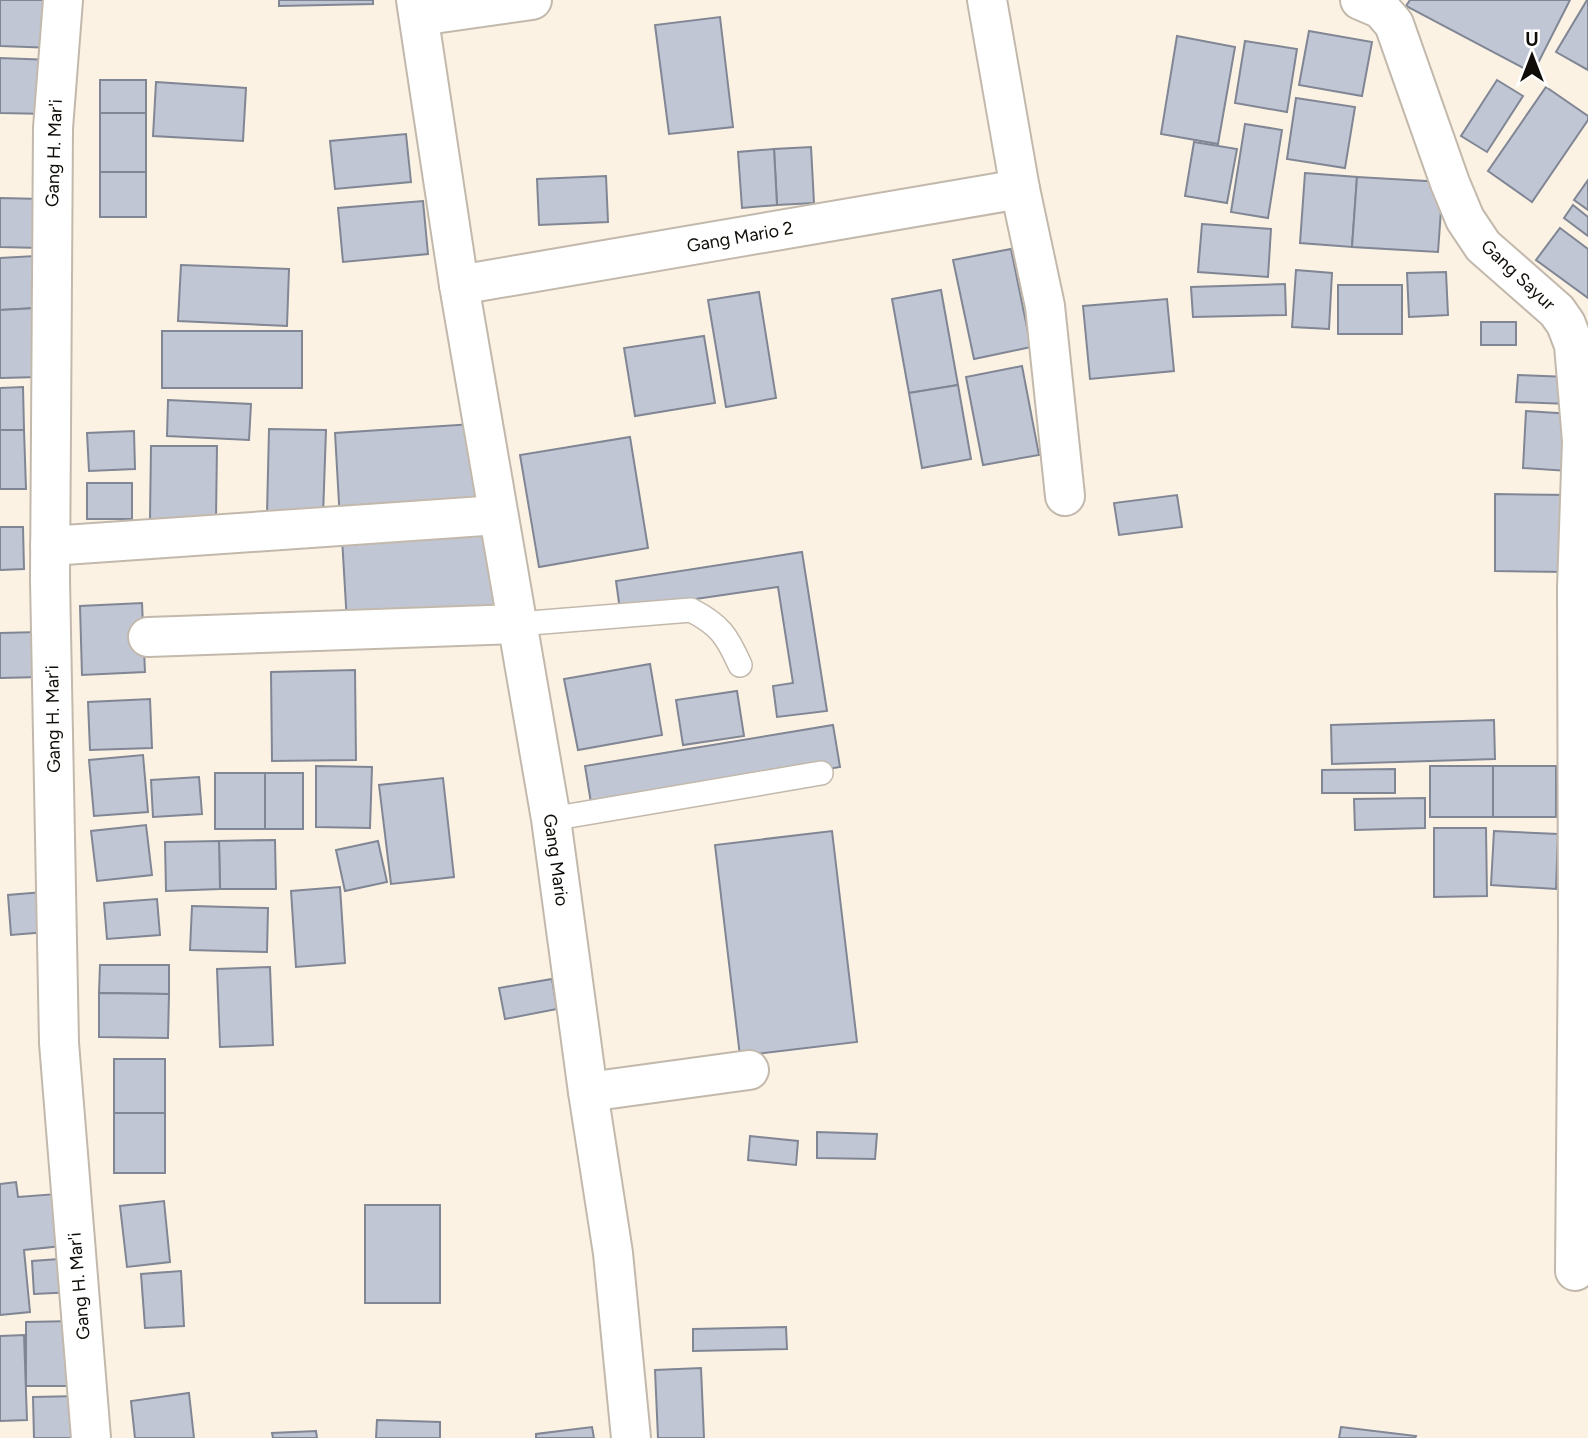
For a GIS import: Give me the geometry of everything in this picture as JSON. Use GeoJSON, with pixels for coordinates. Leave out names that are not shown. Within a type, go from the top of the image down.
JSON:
{"type":"FeatureCollection","features":[{"type":"Feature","properties":{"kind":"street","name":"Gang H. Mar'i"},"geometry":{"type":"LineString","coordinates":[[63,0],[53,128],[50,546],[59,1042],[91,1438]]}},
{"type":"Feature","properties":{"kind":"street"},"geometry":{"type":"LineString","coordinates":[[418,8],[532,0]]}},
{"type":"Feature","properties":{"kind":"street"},"geometry":{"type":"LineString","coordinates":[[987,0],[1020,190],[1045,306],[1065,496]]}},
{"type":"Feature","properties":{"kind":"street","name":"Gang Sayur"},"geometry":{"type":"LineString","coordinates":[[1360,0],[1381,9],[1394,24],[1465,219],[1483,246],[1557,310],[1574,345],[1582,441],[1577,588],[1582,780],[1574,1271]]}},
{"type":"Feature","properties":{"kind":"street","name":"Gang Mario"},"geometry":{"type":"LineString","coordinates":[[418,8],[459,285],[551,819],[587,1092],[613,1253],[631,1438]]}},
{"type":"Feature","properties":{"kind":"street","name":"Gang Mario 2"},"geometry":{"type":"LineString","coordinates":[[459,285],[1020,190]]}},
{"type":"Feature","properties":{"kind":"street"},"geometry":{"type":"LineString","coordinates":[[50,546],[498,515]]}},
{"type":"Feature","properties":{"kind":"street"},"geometry":{"type":"LineString","coordinates":[[148,637],[518,624]]}},
{"type":"Feature","properties":{"kind":"street"},"geometry":{"type":"LineString","coordinates":[[587,1092],[749,1070]]}},
{"type":"Feature","properties":{"kind":"lane"},"geometry":{"type":"LineString","coordinates":[[518,624],[691,610],[711,620],[727,636],[740,665]]}},
{"type":"Feature","properties":{"kind":"lane"},"geometry":{"type":"LineString","coordinates":[[551,819],[821,773]]}},
{"type":"Feature","properties":{"kind":"building"},"geometry":{"type":"Polygon","coordinates":[[[0,0],[55,0],[54,48],[0,46],[0,0]]]}},
{"type":"Feature","properties":{"kind":"building"},"geometry":{"type":"Polygon","coordinates":[[[279,0],[373,0],[373,4],[279,6],[279,0]]]}},
{"type":"Feature","properties":{"kind":"building"},"geometry":{"type":"Polygon","coordinates":[[[1410,0],[1570,0],[1533,73],[1406,6],[1410,0]]]}},
{"type":"Feature","properties":{"kind":"building"},"geometry":{"type":"Polygon","coordinates":[[[1588,0],[1588,70],[1556,52],[1588,0]]]}},
{"type":"Feature","properties":{"kind":"building"},"geometry":{"type":"Polygon","coordinates":[[[720,17],[733,127],[669,134],[655,25],[720,17]]]}},
{"type":"Feature","properties":{"kind":"building"},"geometry":{"type":"Polygon","coordinates":[[[1309,31],[1372,42],[1362,96],[1299,85],[1309,31]]]}},
{"type":"Feature","properties":{"kind":"building"},"geometry":{"type":"Polygon","coordinates":[[[1177,36],[1235,47],[1218,144],[1161,134],[1177,36]]]}},
{"type":"Feature","properties":{"kind":"building"},"geometry":{"type":"Polygon","coordinates":[[[1245,41],[1297,49],[1287,112],[1235,103],[1245,41]]]}},
{"type":"Feature","properties":{"kind":"building"},"geometry":{"type":"Polygon","coordinates":[[[0,58],[51,60],[50,114],[0,113],[0,58]]]}},
{"type":"Feature","properties":{"kind":"building"},"geometry":{"type":"Polygon","coordinates":[[[100,80],[146,80],[146,113],[100,113],[100,80]]]}},
{"type":"Feature","properties":{"kind":"building"},"geometry":{"type":"Polygon","coordinates":[[[1497,80],[1523,96],[1487,152],[1461,136],[1497,80]]]}},
{"type":"Feature","properties":{"kind":"building"},"geometry":{"type":"Polygon","coordinates":[[[156,82],[246,88],[243,141],[153,136],[156,82]]]}},
{"type":"Feature","properties":{"kind":"building"},"geometry":{"type":"Polygon","coordinates":[[[1546,87],[1588,116],[1588,120],[1532,202],[1488,171],[1546,87]]]}},
{"type":"Feature","properties":{"kind":"building"},"geometry":{"type":"Polygon","coordinates":[[[1296,98],[1355,107],[1345,168],[1287,159],[1296,98]]]}},
{"type":"Feature","properties":{"kind":"building"},"geometry":{"type":"Polygon","coordinates":[[[100,113],[146,113],[146,172],[100,172],[100,113]]]}},
{"type":"Feature","properties":{"kind":"building"},"geometry":{"type":"Polygon","coordinates":[[[1245,124],[1282,130],[1268,218],[1231,212],[1245,124]]]}},
{"type":"Feature","properties":{"kind":"building"},"geometry":{"type":"Polygon","coordinates":[[[406,134],[411,182],[335,189],[330,141],[406,134]]]}},
{"type":"Feature","properties":{"kind":"building"},"geometry":{"type":"Polygon","coordinates":[[[1194,142],[1237,149],[1227,203],[1185,196],[1194,142]]]}},
{"type":"Feature","properties":{"kind":"building"},"geometry":{"type":"Polygon","coordinates":[[[811,147],[814,203],[777,205],[774,149],[811,147]]]}},
{"type":"Feature","properties":{"kind":"building"},"geometry":{"type":"Polygon","coordinates":[[[774,149],[777,205],[742,208],[738,152],[774,149]]]}},
{"type":"Feature","properties":{"kind":"building"},"geometry":{"type":"Polygon","coordinates":[[[100,172],[146,172],[146,217],[100,217],[100,172]]]}},
{"type":"Feature","properties":{"kind":"building"},"geometry":{"type":"Polygon","coordinates":[[[1305,173],[1357,177],[1352,247],[1300,243],[1305,173]]]}},
{"type":"Feature","properties":{"kind":"building"},"geometry":{"type":"Polygon","coordinates":[[[606,176],[608,222],[539,225],[537,179],[606,176]]]}},
{"type":"Feature","properties":{"kind":"building"},"geometry":{"type":"Polygon","coordinates":[[[1357,177],[1443,182],[1438,252],[1352,247],[1357,177]]]}},
{"type":"Feature","properties":{"kind":"building"},"geometry":{"type":"Polygon","coordinates":[[[1588,180],[1588,210],[1574,200],[1588,180]]]}},
{"type":"Feature","properties":{"kind":"building"},"geometry":{"type":"Polygon","coordinates":[[[0,198],[42,199],[40,248],[0,247],[0,198]]]}},
{"type":"Feature","properties":{"kind":"building"},"geometry":{"type":"Polygon","coordinates":[[[423,201],[428,254],[343,262],[338,208],[423,201]]]}},
{"type":"Feature","properties":{"kind":"building"},"geometry":{"type":"Polygon","coordinates":[[[1573,205],[1588,217],[1588,236],[1564,218],[1573,205]]]}},
{"type":"Feature","properties":{"kind":"building"},"geometry":{"type":"Polygon","coordinates":[[[1202,224],[1271,229],[1268,277],[1198,272],[1202,224]]]}},
{"type":"Feature","properties":{"kind":"building"},"geometry":{"type":"Polygon","coordinates":[[[1560,228],[1588,249],[1588,298],[1536,260],[1560,228]]]}},
{"type":"Feature","properties":{"kind":"building"},"geometry":{"type":"Polygon","coordinates":[[[1011,249],[1031,347],[974,359],[953,260],[1011,249]]]}},
{"type":"Feature","properties":{"kind":"building"},"geometry":{"type":"Polygon","coordinates":[[[35,256],[37,308],[0,310],[0,258],[35,256]]]}},
{"type":"Feature","properties":{"kind":"building"},"geometry":{"type":"Polygon","coordinates":[[[181,265],[289,269],[287,326],[178,321],[181,265]]]}},
{"type":"Feature","properties":{"kind":"building"},"geometry":{"type":"Polygon","coordinates":[[[1296,270],[1332,273],[1329,329],[1292,327],[1296,270]]]}},
{"type":"Feature","properties":{"kind":"building"},"geometry":{"type":"Polygon","coordinates":[[[1446,272],[1448,315],[1409,317],[1407,273],[1446,272]]]}},
{"type":"Feature","properties":{"kind":"building"},"geometry":{"type":"Polygon","coordinates":[[[1285,284],[1286,315],[1193,317],[1191,287],[1285,284]]]}},
{"type":"Feature","properties":{"kind":"building"},"geometry":{"type":"Polygon","coordinates":[[[1338,285],[1402,285],[1402,334],[1338,334],[1338,285]]]}},
{"type":"Feature","properties":{"kind":"building"},"geometry":{"type":"Polygon","coordinates":[[[941,290],[958,385],[909,393],[892,299],[941,290]]]}},
{"type":"Feature","properties":{"kind":"building"},"geometry":{"type":"Polygon","coordinates":[[[759,292],[776,398],[726,407],[708,300],[759,292]]]}},
{"type":"Feature","properties":{"kind":"building"},"geometry":{"type":"Polygon","coordinates":[[[1167,299],[1174,371],[1090,379],[1083,306],[1167,299]]]}},
{"type":"Feature","properties":{"kind":"building"},"geometry":{"type":"Polygon","coordinates":[[[37,308],[40,377],[0,378],[0,310],[37,308]]]}},
{"type":"Feature","properties":{"kind":"building"},"geometry":{"type":"Polygon","coordinates":[[[1481,322],[1516,322],[1516,345],[1481,345],[1481,322]]]}},
{"type":"Feature","properties":{"kind":"building"},"geometry":{"type":"Polygon","coordinates":[[[162,331],[302,331],[302,388],[162,388],[162,331]]]}},
{"type":"Feature","properties":{"kind":"building"},"geometry":{"type":"Polygon","coordinates":[[[704,336],[715,403],[635,416],[624,348],[704,336]]]}},
{"type":"Feature","properties":{"kind":"building"},"geometry":{"type":"Polygon","coordinates":[[[1022,366],[1039,455],[983,465],[966,377],[1022,366]]]}},
{"type":"Feature","properties":{"kind":"building"},"geometry":{"type":"Polygon","coordinates":[[[1518,375],[1569,377],[1568,404],[1516,402],[1518,375]]]}},
{"type":"Feature","properties":{"kind":"building"},"geometry":{"type":"Polygon","coordinates":[[[958,385],[971,459],[922,468],[909,393],[958,385]]]}},
{"type":"Feature","properties":{"kind":"building"},"geometry":{"type":"Polygon","coordinates":[[[23,387],[24,430],[0,430],[0,388],[23,387]]]}},
{"type":"Feature","properties":{"kind":"building"},"geometry":{"type":"Polygon","coordinates":[[[168,400],[251,404],[249,440],[167,436],[168,400]]]}},
{"type":"Feature","properties":{"kind":"building"},"geometry":{"type":"Polygon","coordinates":[[[1526,411],[1572,414],[1568,471],[1523,468],[1526,411]]]}},
{"type":"Feature","properties":{"kind":"building"},"geometry":{"type":"Polygon","coordinates":[[[473,424],[478,511],[340,521],[335,433],[473,424]]]}},
{"type":"Feature","properties":{"kind":"building"},"geometry":{"type":"Polygon","coordinates":[[[269,429],[326,430],[323,516],[267,514],[269,429]]]}},
{"type":"Feature","properties":{"kind":"building"},"geometry":{"type":"Polygon","coordinates":[[[0,430],[24,430],[26,489],[0,489],[0,430]]]}},
{"type":"Feature","properties":{"kind":"building"},"geometry":{"type":"Polygon","coordinates":[[[134,431],[135,469],[89,471],[87,433],[134,431]]]}},
{"type":"Feature","properties":{"kind":"building"},"geometry":{"type":"Polygon","coordinates":[[[630,437],[648,548],[539,567],[520,455],[630,437]]]}},
{"type":"Feature","properties":{"kind":"building"},"geometry":{"type":"Polygon","coordinates":[[[151,446],[217,446],[216,520],[150,519],[151,446]]]}},
{"type":"Feature","properties":{"kind":"building"},"geometry":{"type":"Polygon","coordinates":[[[87,483],[132,483],[132,519],[87,519],[87,483]]]}},
{"type":"Feature","properties":{"kind":"building"},"geometry":{"type":"Polygon","coordinates":[[[1495,494],[1572,495],[1571,572],[1495,571],[1495,494]]]}},
{"type":"Feature","properties":{"kind":"building"},"geometry":{"type":"Polygon","coordinates":[[[1177,495],[1182,527],[1119,535],[1114,503],[1177,495]]]}},
{"type":"Feature","properties":{"kind":"building"},"geometry":{"type":"Polygon","coordinates":[[[0,527],[23,527],[24,569],[0,570],[0,527]]]}},
{"type":"Feature","properties":{"kind":"building"},"geometry":{"type":"Polygon","coordinates":[[[492,530],[497,615],[347,623],[342,538],[492,530]]]}},
{"type":"Feature","properties":{"kind":"building"},"geometry":{"type":"Polygon","coordinates":[[[802,552],[827,711],[777,717],[773,686],[793,683],[778,587],[620,610],[616,581],[802,552]]]}},
{"type":"Feature","properties":{"kind":"building"},"geometry":{"type":"Polygon","coordinates":[[[142,603],[145,672],[82,675],[80,606],[142,603]]]}},
{"type":"Feature","properties":{"kind":"building"},"geometry":{"type":"Polygon","coordinates":[[[39,632],[40,677],[0,678],[0,633],[39,632]]]}},
{"type":"Feature","properties":{"kind":"building"},"geometry":{"type":"Polygon","coordinates":[[[650,664],[662,735],[578,750],[564,679],[650,664]]]}},
{"type":"Feature","properties":{"kind":"building"},"geometry":{"type":"Polygon","coordinates":[[[355,670],[356,760],[272,761],[271,672],[355,670]]]}},
{"type":"Feature","properties":{"kind":"building"},"geometry":{"type":"Polygon","coordinates":[[[737,691],[744,736],[683,745],[676,700],[737,691]]]}},
{"type":"Feature","properties":{"kind":"building"},"geometry":{"type":"Polygon","coordinates":[[[150,699],[152,748],[90,750],[88,702],[150,699]]]}},
{"type":"Feature","properties":{"kind":"building"},"geometry":{"type":"Polygon","coordinates":[[[1494,720],[1495,759],[1332,764],[1331,725],[1494,720]]]}},
{"type":"Feature","properties":{"kind":"building"},"geometry":{"type":"Polygon","coordinates":[[[833,725],[840,767],[592,809],[585,766],[833,725]]]}},
{"type":"Feature","properties":{"kind":"building"},"geometry":{"type":"Polygon","coordinates":[[[143,755],[148,812],[94,816],[89,760],[143,755]]]}},
{"type":"Feature","properties":{"kind":"building"},"geometry":{"type":"Polygon","coordinates":[[[316,766],[372,767],[370,828],[316,827],[316,766]]]}},
{"type":"Feature","properties":{"kind":"building"},"geometry":{"type":"Polygon","coordinates":[[[1430,766],[1493,766],[1493,817],[1430,817],[1430,766]]]}},
{"type":"Feature","properties":{"kind":"building"},"geometry":{"type":"Polygon","coordinates":[[[1493,766],[1556,766],[1556,817],[1493,817],[1493,766]]]}},
{"type":"Feature","properties":{"kind":"building"},"geometry":{"type":"Polygon","coordinates":[[[1395,769],[1395,793],[1322,793],[1322,770],[1395,769]]]}},
{"type":"Feature","properties":{"kind":"building"},"geometry":{"type":"Polygon","coordinates":[[[215,773],[265,773],[265,829],[215,829],[215,773]]]}},
{"type":"Feature","properties":{"kind":"building"},"geometry":{"type":"Polygon","coordinates":[[[265,773],[303,773],[303,829],[265,829],[265,773]]]}},
{"type":"Feature","properties":{"kind":"building"},"geometry":{"type":"Polygon","coordinates":[[[199,777],[202,814],[153,817],[151,780],[199,777]]]}},
{"type":"Feature","properties":{"kind":"building"},"geometry":{"type":"Polygon","coordinates":[[[443,778],[454,877],[391,884],[379,785],[443,778]]]}},
{"type":"Feature","properties":{"kind":"building"},"geometry":{"type":"Polygon","coordinates":[[[1425,798],[1425,828],[1355,830],[1354,799],[1425,798]]]}},
{"type":"Feature","properties":{"kind":"building"},"geometry":{"type":"Polygon","coordinates":[[[146,825],[152,875],[97,881],[91,831],[146,825]]]}},
{"type":"Feature","properties":{"kind":"building"},"geometry":{"type":"Polygon","coordinates":[[[1434,828],[1486,828],[1487,896],[1434,897],[1434,828]]]}},
{"type":"Feature","properties":{"kind":"building"},"geometry":{"type":"Polygon","coordinates":[[[832,831],[857,1042],[740,1056],[715,845],[832,831]]]}},
{"type":"Feature","properties":{"kind":"building"},"geometry":{"type":"Polygon","coordinates":[[[1494,831],[1558,834],[1556,889],[1491,885],[1494,831]]]}},
{"type":"Feature","properties":{"kind":"building"},"geometry":{"type":"Polygon","coordinates":[[[275,840],[276,889],[220,889],[219,841],[275,840]]]}},
{"type":"Feature","properties":{"kind":"building"},"geometry":{"type":"Polygon","coordinates":[[[219,841],[220,889],[166,891],[165,842],[219,841]]]}},
{"type":"Feature","properties":{"kind":"building"},"geometry":{"type":"Polygon","coordinates":[[[378,841],[387,882],[345,891],[336,850],[378,841]]]}},
{"type":"Feature","properties":{"kind":"building"},"geometry":{"type":"Polygon","coordinates":[[[340,887],[345,963],[296,967],[291,891],[340,887]]]}},
{"type":"Feature","properties":{"kind":"building"},"geometry":{"type":"Polygon","coordinates":[[[43,892],[47,932],[11,935],[8,895],[43,892]]]}},
{"type":"Feature","properties":{"kind":"building"},"geometry":{"type":"Polygon","coordinates":[[[157,899],[160,935],[107,939],[104,903],[157,899]]]}},
{"type":"Feature","properties":{"kind":"building"},"geometry":{"type":"Polygon","coordinates":[[[192,906],[268,908],[267,952],[190,950],[192,906]]]}},
{"type":"Feature","properties":{"kind":"building"},"geometry":{"type":"Polygon","coordinates":[[[100,965],[169,965],[169,994],[99,993],[100,965]]]}},
{"type":"Feature","properties":{"kind":"building"},"geometry":{"type":"Polygon","coordinates":[[[270,967],[273,1045],[220,1047],[217,969],[270,967]]]}},
{"type":"Feature","properties":{"kind":"building"},"geometry":{"type":"Polygon","coordinates":[[[552,979],[557,1009],[505,1019],[499,988],[552,979]]]}},
{"type":"Feature","properties":{"kind":"building"},"geometry":{"type":"Polygon","coordinates":[[[99,993],[169,994],[168,1038],[99,1037],[99,993]]]}},
{"type":"Feature","properties":{"kind":"building"},"geometry":{"type":"Polygon","coordinates":[[[114,1059],[165,1059],[165,1113],[114,1113],[114,1059]]]}},
{"type":"Feature","properties":{"kind":"building"},"geometry":{"type":"Polygon","coordinates":[[[114,1113],[165,1113],[165,1173],[114,1173],[114,1113]]]}},
{"type":"Feature","properties":{"kind":"building"},"geometry":{"type":"Polygon","coordinates":[[[817,1132],[877,1134],[875,1159],[817,1158],[817,1132]]]}},
{"type":"Feature","properties":{"kind":"building"},"geometry":{"type":"Polygon","coordinates":[[[750,1136],[798,1141],[796,1165],[748,1160],[750,1136]]]}},
{"type":"Feature","properties":{"kind":"building"},"geometry":{"type":"Polygon","coordinates":[[[16,1182],[18,1197],[57,1194],[62,1246],[24,1250],[30,1312],[0,1315],[0,1184],[16,1182]]]}},
{"type":"Feature","properties":{"kind":"building"},"geometry":{"type":"Polygon","coordinates":[[[164,1201],[170,1262],[127,1267],[120,1206],[164,1201]]]}},
{"type":"Feature","properties":{"kind":"building"},"geometry":{"type":"Polygon","coordinates":[[[365,1205],[440,1205],[440,1303],[365,1303],[365,1205]]]}},
{"type":"Feature","properties":{"kind":"building"},"geometry":{"type":"Polygon","coordinates":[[[73,1258],[75,1292],[34,1294],[32,1261],[73,1258]]]}},
{"type":"Feature","properties":{"kind":"building"},"geometry":{"type":"Polygon","coordinates":[[[181,1271],[184,1326],[145,1328],[141,1274],[181,1271]]]}},
{"type":"Feature","properties":{"kind":"building"},"geometry":{"type":"Polygon","coordinates":[[[73,1321],[75,1386],[26,1386],[26,1322],[73,1321]]]}},
{"type":"Feature","properties":{"kind":"building"},"geometry":{"type":"Polygon","coordinates":[[[786,1327],[787,1349],[693,1351],[693,1329],[786,1327]]]}},
{"type":"Feature","properties":{"kind":"building"},"geometry":{"type":"Polygon","coordinates":[[[24,1335],[27,1420],[0,1421],[0,1336],[24,1335]]]}},
{"type":"Feature","properties":{"kind":"building"},"geometry":{"type":"Polygon","coordinates":[[[701,1368],[704,1438],[658,1438],[655,1370],[701,1368]]]}},
{"type":"Feature","properties":{"kind":"building"},"geometry":{"type":"Polygon","coordinates":[[[189,1393],[194,1438],[135,1438],[131,1401],[189,1393]]]}},
{"type":"Feature","properties":{"kind":"building"},"geometry":{"type":"Polygon","coordinates":[[[78,1396],[80,1438],[34,1438],[33,1397],[78,1396]]]}},
{"type":"Feature","properties":{"kind":"building"},"geometry":{"type":"Polygon","coordinates":[[[377,1420],[440,1422],[440,1438],[376,1438],[377,1420]]]}},
{"type":"Feature","properties":{"kind":"building"},"geometry":{"type":"Polygon","coordinates":[[[592,1427],[594,1438],[536,1438],[536,1434],[592,1427]]]}},
{"type":"Feature","properties":{"kind":"building"},"geometry":{"type":"Polygon","coordinates":[[[1341,1427],[1416,1436],[1339,1438],[1341,1427]]]}},
{"type":"Feature","properties":{"kind":"building"},"geometry":{"type":"Polygon","coordinates":[[[316,1431],[317,1438],[273,1438],[272,1433],[316,1431]]]}}]}
